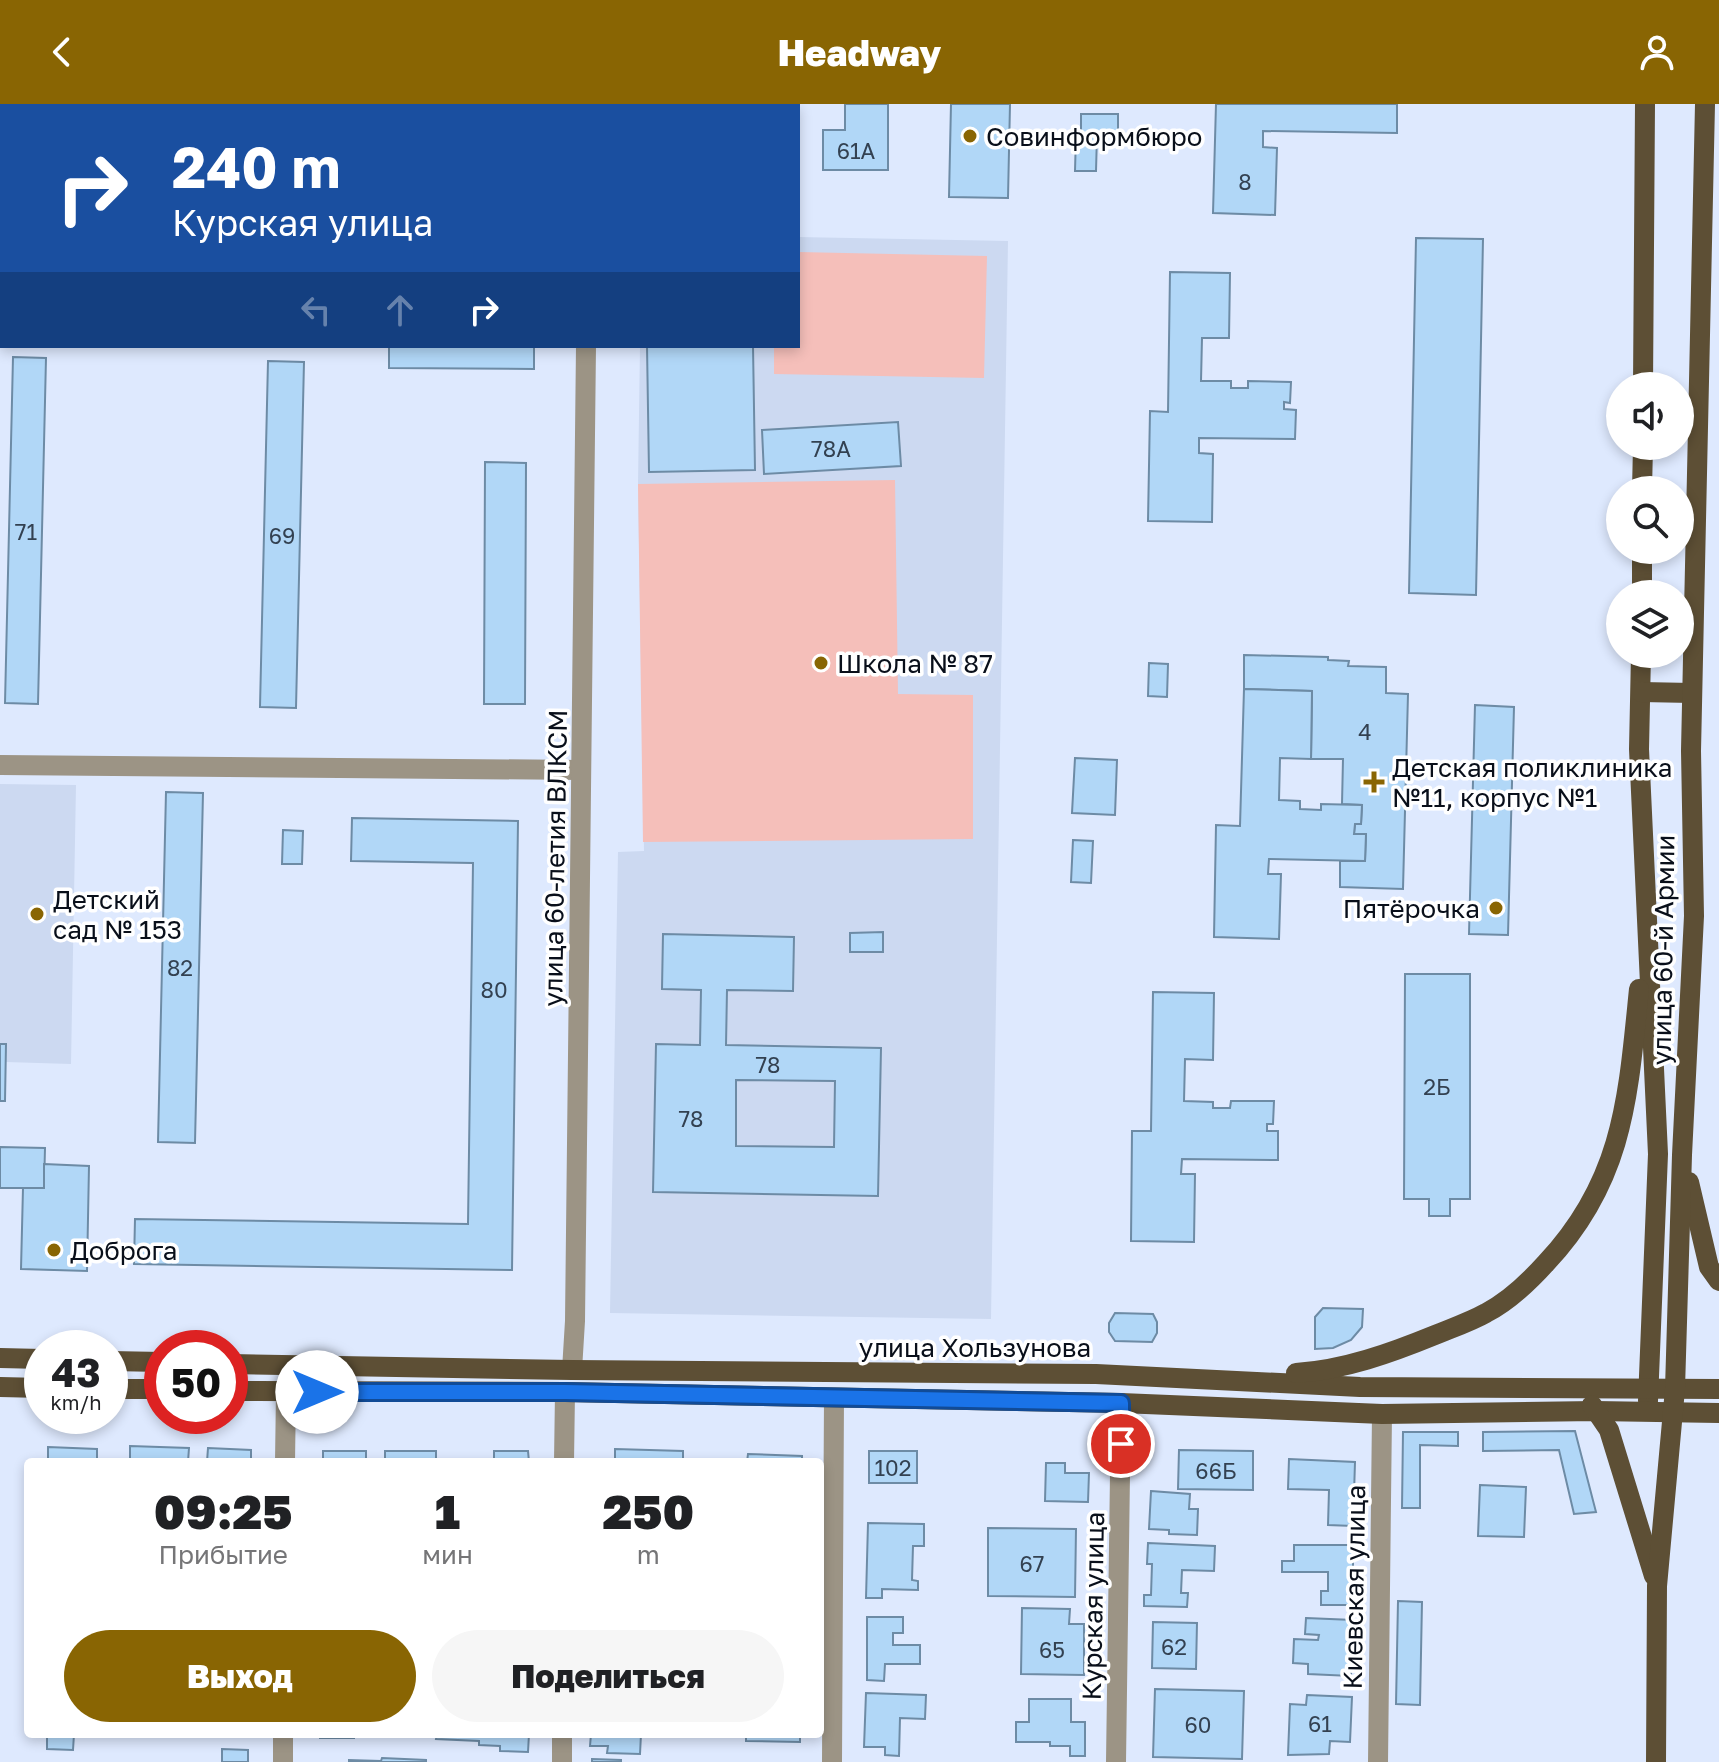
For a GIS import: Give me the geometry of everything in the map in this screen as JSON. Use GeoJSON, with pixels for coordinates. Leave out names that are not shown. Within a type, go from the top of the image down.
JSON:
{"type":"FeatureCollection","features":[{"type":"Feature","properties":{"kind":"main road"},"geometry":{"type":"LineString","coordinates":[[1643,372],[1645,104]]}},
{"type":"Feature","properties":{"kind":"main road","name":"улица 60-й Армии"},"geometry":{"type":"LineString","coordinates":[[1657,1586],[1675,1389],[1694,916],[1692,693],[1705,104]]}},
{"type":"Feature","properties":{"kind":"main road","name":"улица 60-й Армии"},"geometry":{"type":"LineString","coordinates":[[1641,668],[1639,749],[1645,921],[1658,1154],[1647,1412]]}},
{"type":"Feature","properties":{"kind":"main road"},"geometry":{"type":"LineString","coordinates":[[1641,692],[1692,693]]}},
{"type":"Feature","properties":{"kind":"main road"},"geometry":{"type":"LineString","coordinates":[[1205,1379],[1320,1371],[1395,1352],[1486,1313],[1525,1287],[1569,1238],[1610,1166],[1628,1094],[1645,921]]}},
{"type":"Feature","properties":{"kind":"main road"},"geometry":{"type":"LineString","coordinates":[[1682,1155],[1709,1267],[1719,1281]]}},
{"type":"Feature","properties":{"kind":"main road"},"geometry":{"type":"LineString","coordinates":[[0,1358],[24,1359]]}},
{"type":"Feature","properties":{"kind":"main road","name":"улица Хользунова"},"geometry":{"type":"LineString","coordinates":[[248,1364],[1096,1374],[1360,1387],[1719,1389]]}},
{"type":"Feature","properties":{"kind":"main road"},"geometry":{"type":"LineString","coordinates":[[0,1387],[24,1388]]}},
{"type":"Feature","properties":{"kind":"main road"},"geometry":{"type":"LineString","coordinates":[[1581,1388],[1609,1430],[1657,1586],[1656,1762]]}},
{"type":"Feature","properties":{"kind":"main road","name":"улица Хользунова"},"geometry":{"type":"LineString","coordinates":[[248,1391],[565,1392],[1121,1403],[1382,1414],[1719,1413]]}},
{"type":"Feature","properties":{"kind":"street","name":"улица 60-летия ВЛКСМ"},"geometry":{"type":"LineString","coordinates":[[572,1370],[586,348]]}},
{"type":"Feature","properties":{"kind":"street"},"geometry":{"type":"LineString","coordinates":[[0,765],[581,770]]}},
{"type":"Feature","properties":{"kind":"street"},"geometry":{"type":"LineString","coordinates":[[285,1458],[286,1392]]}},
{"type":"Feature","properties":{"kind":"street"},"geometry":{"type":"LineString","coordinates":[[564,1458],[565,1392]]}},
{"type":"Feature","properties":{"kind":"street"},"geometry":{"type":"LineString","coordinates":[[832,1762],[834,1398]]}},
{"type":"Feature","properties":{"kind":"street","name":"Курская улица"},"geometry":{"type":"LineString","coordinates":[[1116,1762],[1121,1403]]}},
{"type":"Feature","properties":{"kind":"street","name":"Киевская улица"},"geometry":{"type":"LineString","coordinates":[[1378,1762],[1382,1414]]}},
{"type":"Feature","properties":{"kind":"street"},"geometry":{"type":"LineString","coordinates":[[283,1738],[283,1762]]}},
{"type":"Feature","properties":{"kind":"street"},"geometry":{"type":"LineString","coordinates":[[562,1738],[562,1762]]}},
{"type":"Feature","properties":{"kind":"shaded area","name":"Школа № 87"},"geometry":{"type":"Polygon","coordinates":[[[800,237],[1008,241],[991,1319],[610,1313],[618,852],[644,851],[638,484],[640,348],[800,348],[800,237]]]}},
{"type":"Feature","properties":{"kind":"shaded area"},"geometry":{"type":"Polygon","coordinates":[[[800,252],[987,256],[984,378],[774,374],[774,348],[800,348],[800,252]]]}},
{"type":"Feature","properties":{"kind":"shaded area"},"geometry":{"type":"Polygon","coordinates":[[[895,480],[898,694],[973,695],[973,839],[643,842],[638,484],[895,480]]]}},
{"type":"Feature","properties":{"kind":"shaded area","name":"Детский сад № 153"},"geometry":{"type":"Polygon","coordinates":[[[0,784],[76,785],[71,1064],[6,1062],[6,1044],[0,1044],[0,784]]]}},
{"type":"Feature","properties":{"kind":"building"},"geometry":{"type":"Polygon","coordinates":[[[845,104],[888,104],[888,170],[823,170],[823,130],[845,130],[845,104]]]}},
{"type":"Feature","properties":{"kind":"building"},"geometry":{"type":"Polygon","coordinates":[[[951,104],[1010,104],[1008,198],[949,197],[951,104]]]}},
{"type":"Feature","properties":{"kind":"building"},"geometry":{"type":"Polygon","coordinates":[[[1216,104],[1397,104],[1397,133],[1263,131],[1263,147],[1277,148],[1275,215],[1213,213],[1216,104]]]}},
{"type":"Feature","properties":{"kind":"building"},"geometry":{"type":"Polygon","coordinates":[[[1081,114],[1118,114],[1118,135],[1081,135],[1081,114]]]}},
{"type":"Feature","properties":{"kind":"building"},"geometry":{"type":"Polygon","coordinates":[[[1076,135],[1097,135],[1096,171],[1075,171],[1076,135]]]}},
{"type":"Feature","properties":{"kind":"building"},"geometry":{"type":"Polygon","coordinates":[[[1416,238],[1483,239],[1476,595],[1409,593],[1416,238]]]}},
{"type":"Feature","properties":{"kind":"building"},"geometry":{"type":"Polygon","coordinates":[[[1170,272],[1230,273],[1229,338],[1202,338],[1201,381],[1231,381],[1231,388],[1248,388],[1248,381],[1291,382],[1290,403],[1284,402],[1284,409],[1296,410],[1295,439],[1199,438],[1199,453],[1213,454],[1212,522],[1148,521],[1150,411],[1168,412],[1170,272]]]}},
{"type":"Feature","properties":{"kind":"building"},"geometry":{"type":"Polygon","coordinates":[[[389,348],[534,348],[534,369],[389,368],[389,348]]]}},
{"type":"Feature","properties":{"kind":"building"},"geometry":{"type":"Polygon","coordinates":[[[647,348],[753,348],[755,470],[649,472],[647,348]]]}},
{"type":"Feature","properties":{"kind":"building"},"geometry":{"type":"Polygon","coordinates":[[[13,357],[46,358],[38,704],[5,703],[13,357]]]}},
{"type":"Feature","properties":{"kind":"building"},"geometry":{"type":"Polygon","coordinates":[[[268,361],[304,362],[296,708],[260,707],[268,361]]]}},
{"type":"Feature","properties":{"kind":"building"},"geometry":{"type":"Polygon","coordinates":[[[898,422],[901,466],[764,474],[762,430],[898,422]]]}},
{"type":"Feature","properties":{"kind":"building"},"geometry":{"type":"Polygon","coordinates":[[[485,462],[526,463],[525,704],[484,704],[485,462]]]}},
{"type":"Feature","properties":{"kind":"building","name":"Детская поликлиника №11, корпус №1"},"geometry":{"type":"Polygon","coordinates":[[[1244,655],[1328,657],[1328,660],[1349,661],[1348,666],[1386,667],[1386,693],[1408,694],[1403,889],[1340,887],[1340,861],[1365,861],[1366,834],[1354,834],[1355,824],[1361,824],[1362,805],[1342,804],[1343,759],[1311,759],[1312,691],[1244,689],[1244,655]]]}},
{"type":"Feature","properties":{"kind":"building"},"geometry":{"type":"Polygon","coordinates":[[[1149,663],[1168,664],[1167,697],[1148,696],[1149,663]]]}},
{"type":"Feature","properties":{"kind":"building"},"geometry":{"type":"Polygon","coordinates":[[[1244,689],[1312,691],[1311,759],[1280,758],[1279,800],[1300,801],[1300,809],[1321,810],[1321,804],[1362,805],[1361,824],[1355,824],[1354,834],[1366,834],[1365,861],[1269,859],[1268,874],[1281,874],[1279,939],[1214,937],[1216,825],[1240,826],[1244,689]]]}},
{"type":"Feature","properties":{"kind":"building"},"geometry":{"type":"Polygon","coordinates":[[[1475,705],[1514,707],[1508,935],[1469,934],[1475,705]]]}},
{"type":"Feature","properties":{"kind":"building"},"geometry":{"type":"Polygon","coordinates":[[[1075,758],[1117,760],[1115,815],[1072,813],[1075,758]]]}},
{"type":"Feature","properties":{"kind":"building"},"geometry":{"type":"Polygon","coordinates":[[[166,792],[203,793],[195,1143],[158,1142],[166,792]]]}},
{"type":"Feature","properties":{"kind":"building"},"geometry":{"type":"Polygon","coordinates":[[[352,818],[518,821],[512,1270],[134,1264],[135,1219],[468,1224],[473,863],[351,861],[352,818]]]}},
{"type":"Feature","properties":{"kind":"building"},"geometry":{"type":"Polygon","coordinates":[[[283,830],[303,831],[302,864],[282,864],[283,830]]]}},
{"type":"Feature","properties":{"kind":"building"},"geometry":{"type":"Polygon","coordinates":[[[1073,840],[1093,841],[1091,883],[1071,882],[1073,840]]]}},
{"type":"Feature","properties":{"kind":"building"},"geometry":{"type":"Polygon","coordinates":[[[883,932],[883,952],[850,952],[850,933],[883,932]]]}},
{"type":"Feature","properties":{"kind":"building"},"geometry":{"type":"Polygon","coordinates":[[[663,934],[794,937],[793,991],[727,990],[726,1045],[881,1048],[878,1196],[653,1192],[656,1044],[700,1045],[701,990],[662,989],[663,934]],[[736,1080],[736,1146],[834,1147],[835,1081],[736,1080]]]}},
{"type":"Feature","properties":{"kind":"building"},"geometry":{"type":"Polygon","coordinates":[[[1405,974],[1470,974],[1470,1199],[1450,1199],[1450,1216],[1429,1216],[1429,1199],[1404,1199],[1405,974]]]}},
{"type":"Feature","properties":{"kind":"building"},"geometry":{"type":"Polygon","coordinates":[[[1153,992],[1214,993],[1213,1060],[1185,1059],[1184,1101],[1213,1102],[1213,1108],[1230,1108],[1231,1101],[1274,1101],[1273,1124],[1267,1124],[1267,1131],[1278,1131],[1278,1160],[1182,1159],[1181,1174],[1195,1174],[1194,1242],[1131,1241],[1132,1131],[1151,1131],[1153,992]]]}},
{"type":"Feature","properties":{"kind":"building"},"geometry":{"type":"Polygon","coordinates":[[[0,1044],[6,1044],[5,1101],[0,1101],[0,1044]]]}},
{"type":"Feature","properties":{"kind":"building"},"geometry":{"type":"Polygon","coordinates":[[[0,1147],[45,1148],[44,1188],[0,1188],[0,1147]]]}},
{"type":"Feature","properties":{"kind":"building"},"geometry":{"type":"Polygon","coordinates":[[[44,1164],[89,1166],[87,1271],[21,1269],[23,1188],[44,1188],[44,1164]]]}},
{"type":"Feature","properties":{"kind":"building"},"geometry":{"type":"Polygon","coordinates":[[[1323,1308],[1363,1309],[1362,1327],[1351,1340],[1333,1348],[1315,1349],[1315,1317],[1323,1308]]]}},
{"type":"Feature","properties":{"kind":"building"},"geometry":{"type":"Polygon","coordinates":[[[1115,1313],[1153,1314],[1157,1333],[1152,1342],[1115,1341],[1109,1332],[1109,1323],[1115,1313]]]}},
{"type":"Feature","properties":{"kind":"building"},"geometry":{"type":"Polygon","coordinates":[[[1575,1431],[1596,1512],[1574,1514],[1559,1450],[1483,1451],[1483,1432],[1575,1431]]]}},
{"type":"Feature","properties":{"kind":"building"},"geometry":{"type":"Polygon","coordinates":[[[1403,1432],[1458,1432],[1458,1446],[1420,1445],[1420,1508],[1402,1508],[1403,1432]]]}},
{"type":"Feature","properties":{"kind":"building"},"geometry":{"type":"Polygon","coordinates":[[[130,1446],[189,1448],[188,1458],[130,1458],[130,1446]]]}},
{"type":"Feature","properties":{"kind":"building"},"geometry":{"type":"Polygon","coordinates":[[[48,1447],[97,1449],[97,1458],[48,1458],[48,1447]]]}},
{"type":"Feature","properties":{"kind":"building"},"geometry":{"type":"Polygon","coordinates":[[[208,1448],[251,1450],[251,1458],[207,1458],[208,1448]]]}},
{"type":"Feature","properties":{"kind":"building"},"geometry":{"type":"Polygon","coordinates":[[[615,1449],[683,1451],[683,1458],[615,1458],[615,1449]]]}},
{"type":"Feature","properties":{"kind":"building"},"geometry":{"type":"Polygon","coordinates":[[[1179,1450],[1253,1451],[1253,1490],[1178,1489],[1179,1450]]]}},
{"type":"Feature","properties":{"kind":"building"},"geometry":{"type":"Polygon","coordinates":[[[323,1451],[366,1451],[366,1458],[323,1458],[323,1451]]]}},
{"type":"Feature","properties":{"kind":"building"},"geometry":{"type":"Polygon","coordinates":[[[385,1451],[436,1451],[436,1458],[385,1458],[385,1451]]]}},
{"type":"Feature","properties":{"kind":"building"},"geometry":{"type":"Polygon","coordinates":[[[494,1451],[528,1451],[529,1458],[494,1458],[494,1451]]]}},
{"type":"Feature","properties":{"kind":"building"},"geometry":{"type":"Polygon","coordinates":[[[869,1451],[917,1451],[917,1483],[869,1483],[869,1451]]]}},
{"type":"Feature","properties":{"kind":"building"},"geometry":{"type":"Polygon","coordinates":[[[748,1454],[802,1456],[802,1458],[748,1458],[748,1454]]]}},
{"type":"Feature","properties":{"kind":"building"},"geometry":{"type":"Polygon","coordinates":[[[1289,1459],[1355,1462],[1353,1526],[1328,1525],[1329,1490],[1288,1489],[1289,1459]]]}},
{"type":"Feature","properties":{"kind":"building"},"geometry":{"type":"Polygon","coordinates":[[[1046,1463],[1065,1463],[1065,1473],[1089,1473],[1088,1502],[1045,1501],[1046,1463]]]}},
{"type":"Feature","properties":{"kind":"building"},"geometry":{"type":"Polygon","coordinates":[[[1480,1485],[1526,1487],[1524,1537],[1478,1536],[1480,1485]]]}},
{"type":"Feature","properties":{"kind":"building"},"geometry":{"type":"Polygon","coordinates":[[[1151,1491],[1190,1494],[1189,1509],[1198,1509],[1197,1535],[1169,1534],[1169,1530],[1149,1529],[1151,1491]]]}},
{"type":"Feature","properties":{"kind":"building"},"geometry":{"type":"Polygon","coordinates":[[[868,1523],[924,1524],[924,1546],[913,1546],[912,1580],[918,1581],[918,1590],[882,1589],[882,1598],[866,1598],[868,1523]]]}},
{"type":"Feature","properties":{"kind":"building"},"geometry":{"type":"Polygon","coordinates":[[[988,1528],[1076,1529],[1075,1597],[988,1596],[988,1528]]]}},
{"type":"Feature","properties":{"kind":"building"},"geometry":{"type":"Polygon","coordinates":[[[1148,1543],[1215,1546],[1214,1571],[1182,1570],[1181,1593],[1188,1593],[1187,1607],[1144,1606],[1144,1595],[1151,1595],[1152,1564],[1147,1564],[1148,1543]]]}},
{"type":"Feature","properties":{"kind":"building"},"geometry":{"type":"Polygon","coordinates":[[[1294,1545],[1353,1545],[1353,1605],[1321,1605],[1321,1591],[1328,1591],[1328,1572],[1282,1572],[1282,1561],[1294,1561],[1294,1545]]]}},
{"type":"Feature","properties":{"kind":"building"},"geometry":{"type":"Polygon","coordinates":[[[1398,1601],[1422,1602],[1420,1705],[1396,1704],[1398,1601]]]}},
{"type":"Feature","properties":{"kind":"building"},"geometry":{"type":"Polygon","coordinates":[[[1022,1608],[1070,1609],[1069,1624],[1084,1624],[1084,1675],[1021,1674],[1022,1608]]]}},
{"type":"Feature","properties":{"kind":"building"},"geometry":{"type":"Polygon","coordinates":[[[867,1617],[903,1617],[903,1633],[893,1633],[893,1645],[920,1645],[920,1664],[885,1664],[884,1681],[867,1680],[867,1617]]]}},
{"type":"Feature","properties":{"kind":"building"},"geometry":{"type":"Polygon","coordinates":[[[1306,1618],[1353,1620],[1351,1676],[1308,1674],[1308,1664],[1293,1663],[1294,1639],[1318,1640],[1319,1635],[1305,1634],[1306,1618]]]}},
{"type":"Feature","properties":{"kind":"building"},"geometry":{"type":"Polygon","coordinates":[[[1153,1622],[1197,1623],[1196,1669],[1152,1668],[1153,1622]]]}},
{"type":"Feature","properties":{"kind":"building"},"geometry":{"type":"Polygon","coordinates":[[[1155,1689],[1244,1691],[1242,1759],[1153,1757],[1155,1689]]]}},
{"type":"Feature","properties":{"kind":"building"},"geometry":{"type":"Polygon","coordinates":[[[866,1693],[926,1695],[925,1719],[900,1718],[899,1756],[885,1755],[885,1747],[864,1747],[866,1693]]]}},
{"type":"Feature","properties":{"kind":"building"},"geometry":{"type":"Polygon","coordinates":[[[1307,1695],[1352,1697],[1350,1742],[1330,1741],[1329,1754],[1288,1755],[1290,1704],[1306,1705],[1307,1695]]]}},
{"type":"Feature","properties":{"kind":"building"},"geometry":{"type":"Polygon","coordinates":[[[1029,1699],[1071,1699],[1071,1722],[1085,1722],[1085,1756],[1070,1756],[1070,1746],[1050,1746],[1050,1742],[1016,1742],[1016,1722],[1029,1722],[1029,1699]]]}},
{"type":"Feature","properties":{"kind":"building"},"geometry":{"type":"Polygon","coordinates":[[[47,1738],[74,1738],[73,1750],[47,1749],[47,1738]]]}},
{"type":"Feature","properties":{"kind":"building"},"geometry":{"type":"Polygon","coordinates":[[[529,1738],[528,1752],[500,1751],[500,1746],[479,1745],[479,1741],[436,1739],[529,1738]]]}},
{"type":"Feature","properties":{"kind":"building"},"geometry":{"type":"Polygon","coordinates":[[[591,1738],[641,1738],[640,1754],[607,1753],[608,1746],[590,1746],[591,1738]]]}},
{"type":"Feature","properties":{"kind":"building"},"geometry":{"type":"Polygon","coordinates":[[[746,1738],[800,1738],[800,1742],[746,1741],[746,1738]]]}},
{"type":"Feature","properties":{"kind":"building"},"geometry":{"type":"Polygon","coordinates":[[[222,1749],[248,1750],[248,1762],[222,1762],[222,1749]]]}},
{"type":"Feature","properties":{"kind":"building"},"geometry":{"type":"Polygon","coordinates":[[[382,1758],[426,1762],[349,1762],[381,1761],[382,1758]]]}},
{"type":"Feature","properties":{"kind":"building"},"geometry":{"type":"Polygon","coordinates":[[[592,1759],[621,1760],[621,1762],[592,1762],[592,1759]]]}},
{"type":"Feature","properties":{"kind":"place","name":"Совинформбюро"},"geometry":{"type":"Point","coordinates":[970,136]}},
{"type":"Feature","properties":{"kind":"place","name":"Школа № 87"},"geometry":{"type":"Point","coordinates":[821,663]}},
{"type":"Feature","properties":{"kind":"place","name":"Детская поликлиника №11, корпус №1"},"geometry":{"type":"Point","coordinates":[1374,782]}},
{"type":"Feature","properties":{"kind":"place","name":"Пятёрочка"},"geometry":{"type":"Point","coordinates":[1496,908]}},
{"type":"Feature","properties":{"kind":"place","name":"Детский сад № 153"},"geometry":{"type":"Point","coordinates":[37,914]}},
{"type":"Feature","properties":{"kind":"place","name":"Доброга"},"geometry":{"type":"Point","coordinates":[54,1250]}},
{"type":"Feature","properties":{"kind":"route"},"geometry":{"type":"LineString","coordinates":[[317,1392],[565,1392],[1121,1403],[1121,1444]]}}]}
